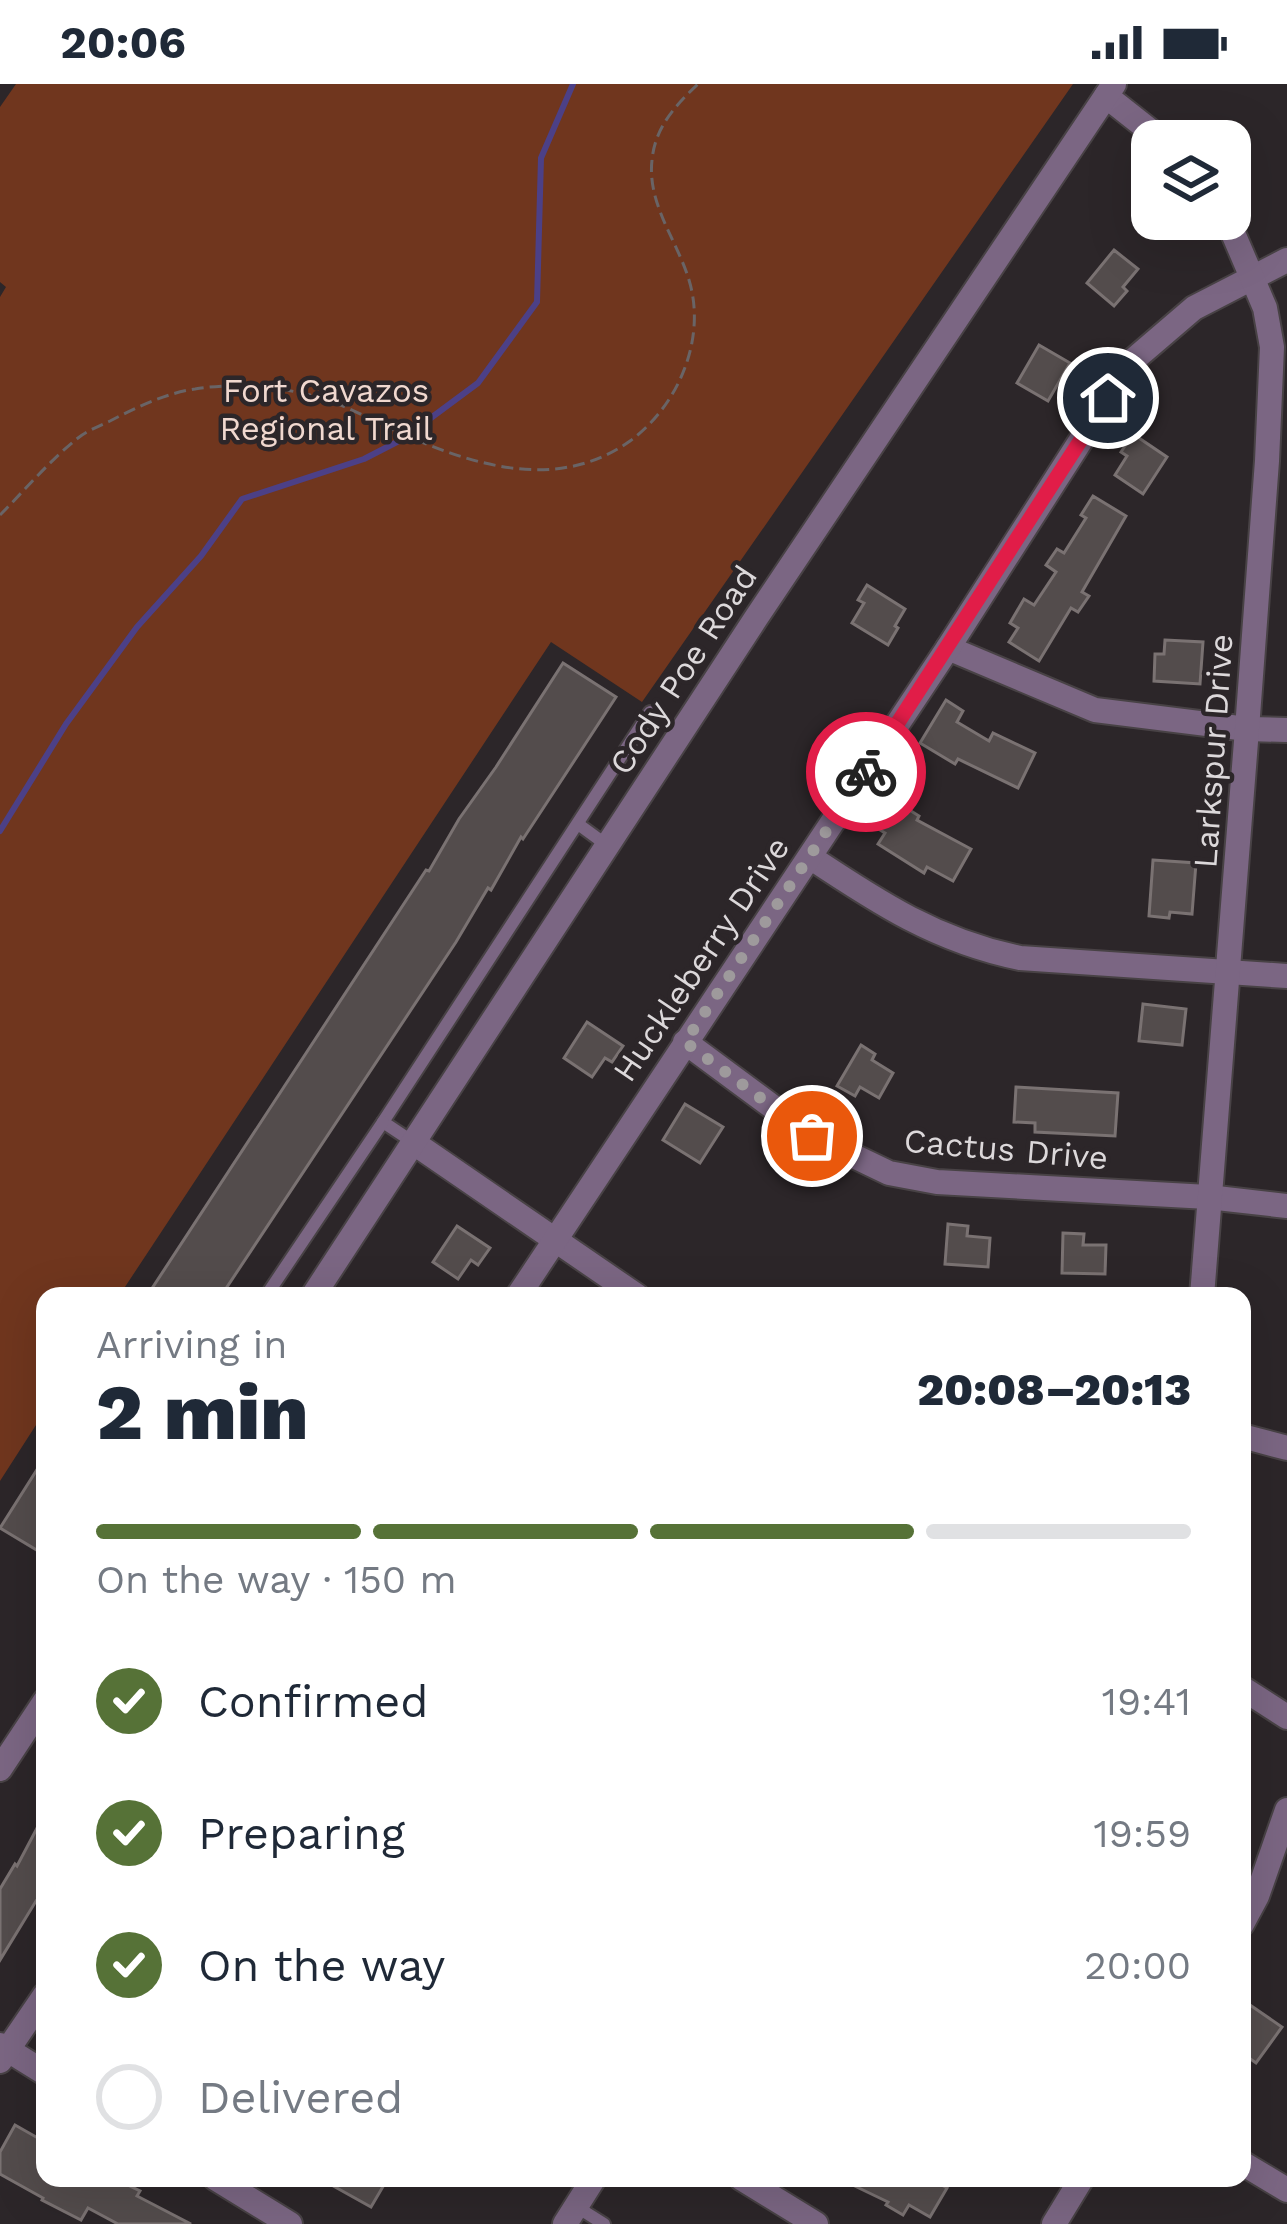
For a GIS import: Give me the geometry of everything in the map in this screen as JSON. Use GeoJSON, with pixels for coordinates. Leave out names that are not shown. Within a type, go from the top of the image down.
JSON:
{"type":"FeatureCollection","features":[{"type":"Feature","properties":{"kind":"street"},"geometry":{"type":"LineString","coordinates":[[1110,90],[1141,120]]}},
{"type":"Feature","properties":{"kind":"street","name":"Cody Poe Road"},"geometry":{"type":"LineString","coordinates":[[319,1287],[756,618],[1110,90]]}},
{"type":"Feature","properties":{"kind":"street","name":"Larkspur Drive"},"geometry":{"type":"LineString","coordinates":[[1203,1287],[1247,729],[1277,461],[1272,347],[1265,308],[1236,240]]}},
{"type":"Feature","properties":{"kind":"street","name":"Huckleberry Drive"},"geometry":{"type":"LineString","coordinates":[[524,1287],[948,648],[1131,362],[1194,308],[1287,260]]}},
{"type":"Feature","properties":{"kind":"street"},"geometry":{"type":"LineString","coordinates":[[948,648],[1095,710],[1287,730]]}},
{"type":"Feature","properties":{"kind":"street"},"geometry":{"type":"LineString","coordinates":[[810,857],[881,904],[978,950],[1020,958],[1287,976]]}},
{"type":"Feature","properties":{"kind":"street","name":"Cactus Drive"},"geometry":{"type":"LineString","coordinates":[[685,1042],[812,1136],[889,1173],[938,1182],[1287,1206]]}},
{"type":"Feature","properties":{"kind":"street"},"geometry":{"type":"LineString","coordinates":[[414,1143],[624,1287]]}},
{"type":"Feature","properties":{"kind":"street"},"geometry":{"type":"LineString","coordinates":[[1251,1438],[1287,1448]]}},
{"type":"Feature","properties":{"kind":"street"},"geometry":{"type":"LineString","coordinates":[[1251,1694],[1287,1717]]}},
{"type":"Feature","properties":{"kind":"street"},"geometry":{"type":"LineString","coordinates":[[0,1769],[36,1715]]}},
{"type":"Feature","properties":{"kind":"street"},"geometry":{"type":"LineString","coordinates":[[1251,1907],[1287,1810]]}},
{"type":"Feature","properties":{"kind":"street"},"geometry":{"type":"LineString","coordinates":[[36,2007],[2,2052],[36,2069]]}},
{"type":"Feature","properties":{"kind":"street"},"geometry":{"type":"LineString","coordinates":[[1251,2168],[1287,2190]]}},
{"type":"Feature","properties":{"kind":"street"},"geometry":{"type":"LineString","coordinates":[[230,2187],[290,2224]]}},
{"type":"Feature","properties":{"kind":"street"},"geometry":{"type":"LineString","coordinates":[[570,2215],[588,2187]]}},
{"type":"Feature","properties":{"kind":"street"},"geometry":{"type":"LineString","coordinates":[[756,2187],[816,2224]]}},
{"type":"Feature","properties":{"kind":"street"},"geometry":{"type":"LineString","coordinates":[[1054,2224],[1077,2187]]}},
{"type":"Feature","properties":{"kind":"lane"},"geometry":{"type":"LineString","coordinates":[[272,1287],[650,712]]}},
{"type":"Feature","properties":{"kind":"lane"},"geometry":{"type":"LineString","coordinates":[[578,824],[608,846]]}},
{"type":"Feature","properties":{"kind":"lane"},"geometry":{"type":"LineString","coordinates":[[382,1122],[414,1143]]}},
{"type":"Feature","properties":{"kind":"lane"},"geometry":{"type":"LineString","coordinates":[[570,2215],[604,2224]]}},
{"type":"Feature","properties":{"kind":"path"},"geometry":{"type":"LineString","coordinates":[[0,515],[79,437],[136,408],[193,389],[266,387],[329,401],[485,465],[551,472],[593,461],[631,440],[668,403],[688,362],[694,322],[690,283],[656,205],[652,159],[668,113],[698,84]]}},
{"type":"Feature","properties":{"kind":"green space","name":"Fort Cavazos Regional Trail"},"geometry":{"type":"Polygon","coordinates":[[[16,84],[1073,84],[642,702],[551,642],[125,1287],[36,1287],[36,1425],[0,1481],[0,297],[6,287],[0,282],[0,107],[16,84]]]}},
{"type":"Feature","properties":{"kind":"building"},"geometry":{"type":"Polygon","coordinates":[[[1114,250],[1138,269],[1114,306],[1087,283],[1114,250]]]}},
{"type":"Feature","properties":{"kind":"building"},"geometry":{"type":"Polygon","coordinates":[[[1039,345],[1070,363],[1048,401],[1017,383],[1039,345]]]}},
{"type":"Feature","properties":{"kind":"building"},"geometry":{"type":"Polygon","coordinates":[[[1133,434],[1167,457],[1143,494],[1115,475],[1127,456],[1121,452],[1133,434]]]}},
{"type":"Feature","properties":{"kind":"building"},"geometry":{"type":"Polygon","coordinates":[[[1093,496],[1126,516],[1082,592],[1089,596],[1078,612],[1071,608],[1039,661],[1009,642],[1018,628],[1010,623],[1024,599],[1034,605],[1056,572],[1046,565],[1057,549],[1064,553],[1086,518],[1081,515],[1093,496]]]}},
{"type":"Feature","properties":{"kind":"building"},"geometry":{"type":"Polygon","coordinates":[[[867,585],[905,609],[888,645],[852,623],[864,603],[858,600],[867,585]]]}},
{"type":"Feature","properties":{"kind":"building"},"geometry":{"type":"Polygon","coordinates":[[[1165,640],[1203,642],[1200,684],[1154,681],[1155,654],[1164,654],[1165,640]]]}},
{"type":"Feature","properties":{"kind":"building"},"geometry":{"type":"Polygon","coordinates":[[[563,663],[616,697],[227,1287],[153,1287],[459,819],[563,663]]]}},
{"type":"Feature","properties":{"kind":"building"},"geometry":{"type":"Polygon","coordinates":[[[946,700],[963,711],[957,722],[989,741],[993,733],[1035,753],[1018,788],[958,759],[955,764],[920,743],[946,700]]]}},
{"type":"Feature","properties":{"kind":"building"},"geometry":{"type":"Polygon","coordinates":[[[888,787],[905,797],[900,804],[919,816],[917,820],[971,849],[953,881],[927,867],[924,873],[878,844],[885,833],[867,822],[888,787]]]}},
{"type":"Feature","properties":{"kind":"building"},"geometry":{"type":"Polygon","coordinates":[[[1153,860],[1196,863],[1192,914],[1149,916],[1153,860]]]}},
{"type":"Feature","properties":{"kind":"building"},"geometry":{"type":"Polygon","coordinates":[[[1143,1004],[1186,1009],[1182,1045],[1139,1041],[1143,1004]]]}},
{"type":"Feature","properties":{"kind":"building"},"geometry":{"type":"Polygon","coordinates":[[[587,1022],[623,1046],[612,1062],[605,1058],[592,1077],[564,1058],[587,1022]]]}},
{"type":"Feature","properties":{"kind":"building"},"geometry":{"type":"Polygon","coordinates":[[[861,1045],[875,1054],[872,1060],[893,1073],[879,1098],[860,1087],[855,1096],[837,1086],[861,1045]]]}},
{"type":"Feature","properties":{"kind":"building"},"geometry":{"type":"Polygon","coordinates":[[[1016,1087],[1118,1093],[1115,1136],[1035,1132],[1035,1123],[1014,1122],[1016,1087]]]}},
{"type":"Feature","properties":{"kind":"building"},"geometry":{"type":"Polygon","coordinates":[[[685,1104],[723,1127],[700,1163],[663,1140],[685,1104]]]}},
{"type":"Feature","properties":{"kind":"building"},"geometry":{"type":"Polygon","coordinates":[[[948,1224],[968,1226],[967,1236],[990,1238],[988,1267],[945,1264],[948,1224]]]}},
{"type":"Feature","properties":{"kind":"building"},"geometry":{"type":"Polygon","coordinates":[[[457,1226],[490,1248],[478,1265],[471,1260],[458,1279],[433,1262],[457,1226]]]}},
{"type":"Feature","properties":{"kind":"building"},"geometry":{"type":"Polygon","coordinates":[[[1063,1233],[1084,1234],[1083,1245],[1106,1245],[1105,1274],[1062,1273],[1063,1233]]]}},
{"type":"Feature","properties":{"kind":"building"},"geometry":{"type":"Polygon","coordinates":[[[36,1471],[36,1550],[0,1528],[36,1471]]]}},
{"type":"Feature","properties":{"kind":"building"},"geometry":{"type":"Polygon","coordinates":[[[36,1830],[36,1901],[0,1960],[0,1889],[36,1830]]]}},
{"type":"Feature","properties":{"kind":"building"},"geometry":{"type":"Polygon","coordinates":[[[1251,2006],[1282,2027],[1256,2063],[1251,2059],[1251,2006]]]}},
{"type":"Feature","properties":{"kind":"building"},"geometry":{"type":"Polygon","coordinates":[[[15,2125],[36,2137],[36,2187],[132,2187],[140,2191],[137,2196],[191,2224],[118,2224],[88,2208],[81,2220],[0,2174],[0,2152],[15,2125]]]}},
{"type":"Feature","properties":{"kind":"building"},"geometry":{"type":"Polygon","coordinates":[[[335,2187],[383,2187],[371,2207],[335,2187]]]}},
{"type":"Feature","properties":{"kind":"building"},"geometry":{"type":"Polygon","coordinates":[[[857,2187],[947,2188],[930,2217],[909,2205],[903,2215],[857,2187]]]}},
{"type":"Feature","properties":{"kind":"waterway"},"geometry":{"type":"LineString","coordinates":[[416,429],[478,383],[537,302],[541,158],[573,84]]}},
{"type":"Feature","properties":{"kind":"waterway"},"geometry":{"type":"LineString","coordinates":[[0,831],[66,724],[137,627],[201,556],[242,499],[364,459],[397,442]]}},
{"type":"Feature","properties":{"kind":"way so far"},"geometry":{"type":"LineString","coordinates":[[812,1136],[685,1042],[866,772]]}},
{"type":"Feature","properties":{"kind":"route"},"geometry":{"type":"LineString","coordinates":[[866,772],[1108,398]]}}]}
